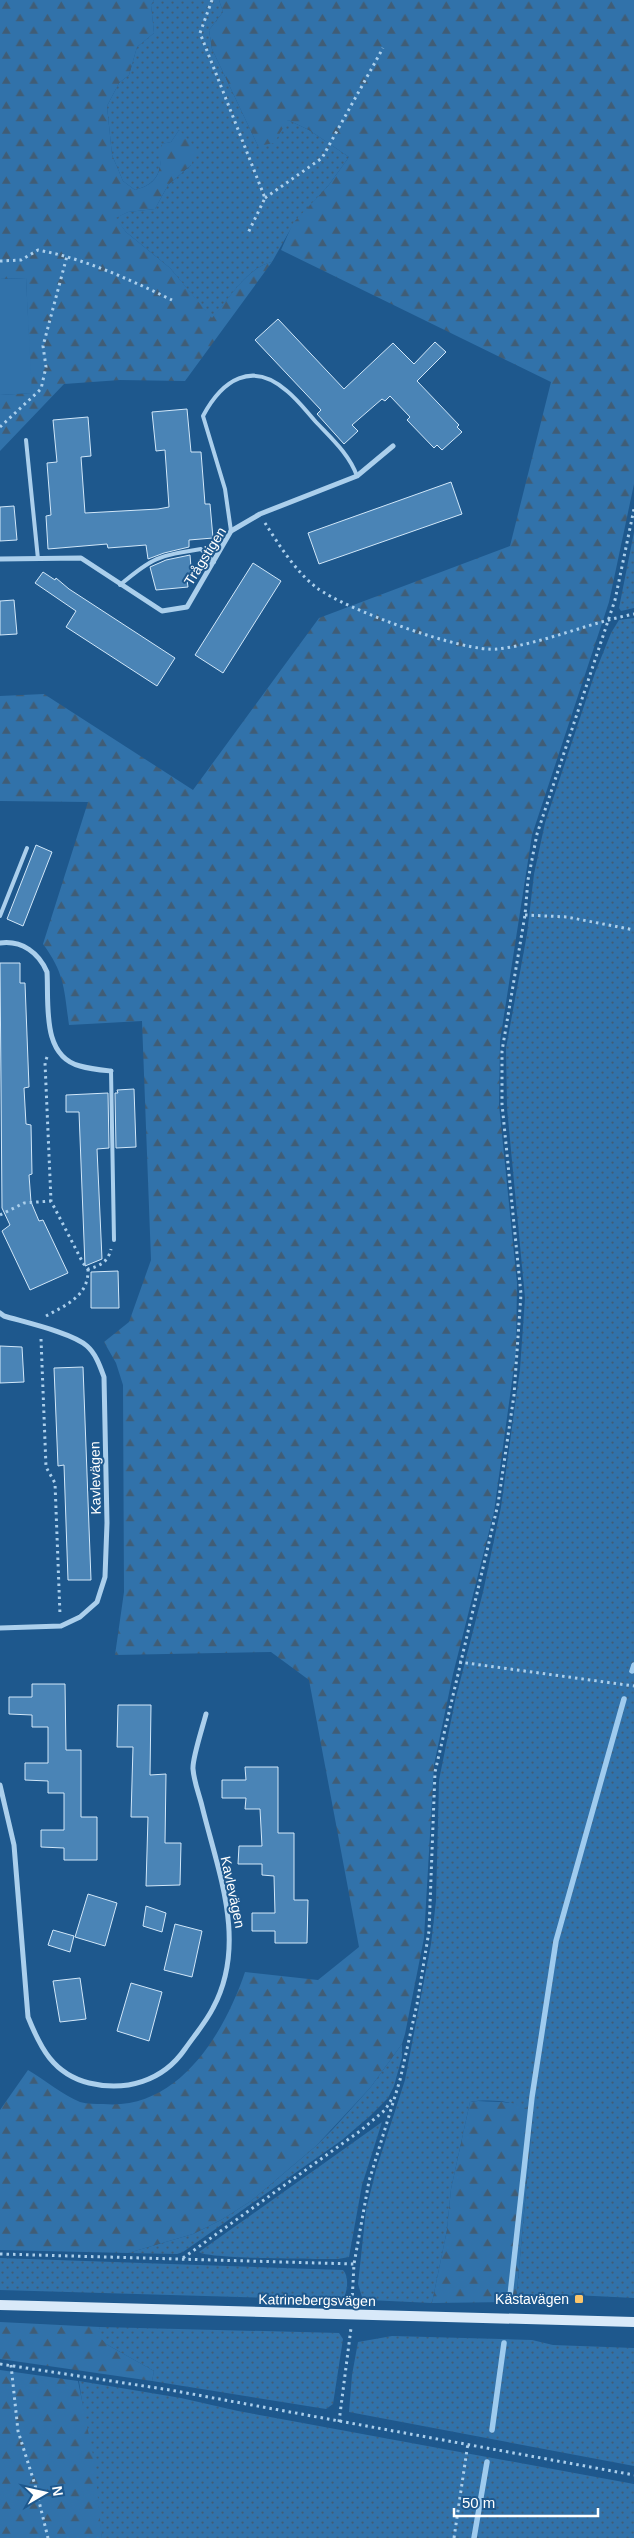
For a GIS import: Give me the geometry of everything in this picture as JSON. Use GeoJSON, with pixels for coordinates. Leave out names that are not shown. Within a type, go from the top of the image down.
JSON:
{"type":"FeatureCollection","features":[{"type":"Feature","properties":{"kind":"street","name":"Trågstigen"},"geometry":{"type":"LineString","coordinates":[[0,559],[81,558],[162,611],[174,611],[186,607],[231,531],[260,514],[357,476],[393,446]]}},
{"type":"Feature","properties":{"kind":"street"},"geometry":{"type":"LineString","coordinates":[[0,943],[7,942],[32,950],[48,972],[50,1028],[56,1048],[63,1056],[79,1066],[111,1071]]}},
{"type":"Feature","properties":{"kind":"street","name":"Kavlevägen"},"geometry":{"type":"LineString","coordinates":[[0,1313],[87,1346],[98,1359],[104,1376],[107,1523],[105,1577],[97,1602],[80,1617],[61,1626],[0,1628]]}},
{"type":"Feature","properties":{"kind":"street","name":"Kavlevägen"},"geometry":{"type":"LineString","coordinates":[[0,1785],[14,1845],[28,2016],[37,2040],[46,2056],[65,2072],[85,2082],[119,2087],[148,2080],[164,2071],[181,2055],[213,2009],[226,1975],[230,1958],[229,1915],[192,1768],[206,1714]]}},
{"type":"Feature","properties":{"kind":"street","name":"Katrinebergsvägen"},"geometry":{"type":"LineString","coordinates":[[0,2305],[634,2322]]}},
{"type":"Feature","properties":{"kind":"lane"},"geometry":{"type":"LineString","coordinates":[[231,531],[225,489],[203,416],[210,402],[227,384],[246,375],[266,377],[287,390],[351,459],[357,476]]}},
{"type":"Feature","properties":{"kind":"lane"},"geometry":{"type":"LineString","coordinates":[[26,440],[38,559]]}},
{"type":"Feature","properties":{"kind":"lane"},"geometry":{"type":"LineString","coordinates":[[120,585],[147,562],[163,555],[201,549],[214,562]]}},
{"type":"Feature","properties":{"kind":"lane"},"geometry":{"type":"LineString","coordinates":[[0,916],[26,848]]}},
{"type":"Feature","properties":{"kind":"lane"},"geometry":{"type":"LineString","coordinates":[[111,1071],[114,1154],[114,1240]]}},
{"type":"Feature","properties":{"kind":"path"},"geometry":{"type":"LineString","coordinates":[[212,0],[200,33],[265,198]]}},
{"type":"Feature","properties":{"kind":"path"},"geometry":{"type":"LineString","coordinates":[[248,232],[265,198],[322,158],[383,48]]}},
{"type":"Feature","properties":{"kind":"path"},"geometry":{"type":"LineString","coordinates":[[0,261],[21,260],[38,250],[66,256],[126,277],[172,300]]}},
{"type":"Feature","properties":{"kind":"path"},"geometry":{"type":"LineString","coordinates":[[0,427],[41,390],[46,367],[43,346],[66,256]]}},
{"type":"Feature","properties":{"kind":"path"},"geometry":{"type":"LineString","coordinates":[[339,2422],[352,2315],[354,2264],[368,2181],[395,2092],[417,2004],[429,1931],[435,1772],[459,1662],[498,1504],[519,1344],[521,1294],[502,1104],[502,1051],[525,915],[528,880],[537,834],[615,600],[634,509]]}},
{"type":"Feature","properties":{"kind":"path"},"geometry":{"type":"LineString","coordinates":[[260,514],[278,542],[316,587],[348,606],[388,622],[484,649],[523,645],[634,614]]}},
{"type":"Feature","properties":{"kind":"path"},"geometry":{"type":"LineString","coordinates":[[525,915],[567,917],[634,930]]}},
{"type":"Feature","properties":{"kind":"path"},"geometry":{"type":"LineString","coordinates":[[56,1048],[49,1052],[45,1063],[51,1201],[83,1263],[88,1269],[88,1279],[85,1288],[72,1302],[41,1318],[46,1467],[55,1483],[61,1626]]}},
{"type":"Feature","properties":{"kind":"path"},"geometry":{"type":"LineString","coordinates":[[0,1215],[24,1203],[51,1201]]}},
{"type":"Feature","properties":{"kind":"path"},"geometry":{"type":"LineString","coordinates":[[88,1269],[102,1265],[110,1256],[114,1240]]}},
{"type":"Feature","properties":{"kind":"path"},"geometry":{"type":"LineString","coordinates":[[459,1662],[634,1686]]}},
{"type":"Feature","properties":{"kind":"path"},"geometry":{"type":"LineString","coordinates":[[182,2258],[360,2132],[385,2110],[395,2092]]}},
{"type":"Feature","properties":{"kind":"path"},"geometry":{"type":"LineString","coordinates":[[0,2254],[354,2264]]}},
{"type":"Feature","properties":{"kind":"path"},"geometry":{"type":"LineString","coordinates":[[0,2364],[170,2390],[339,2422],[468,2443],[634,2475]]}},
{"type":"Feature","properties":{"kind":"path"},"geometry":{"type":"LineString","coordinates":[[11,2366],[18,2431],[35,2486],[48,2538]]}},
{"type":"Feature","properties":{"kind":"path"},"geometry":{"type":"LineString","coordinates":[[454,2538],[468,2443]]}},
{"type":"Feature","properties":{"kind":"green space"},"geometry":{"type":"Polygon","coordinates":[[[0,0],[154,0],[151,5],[154,33],[137,47],[129,75],[119,83],[107,106],[112,155],[123,181],[135,190],[144,187],[155,179],[160,167],[161,144],[171,142],[179,130],[197,149],[191,165],[168,185],[155,209],[128,212],[116,218],[126,232],[170,268],[212,318],[246,277],[254,270],[272,262],[185,381],[120,380],[64,384],[0,451],[0,395],[31,393],[26,278],[0,279],[0,0]]]}},
{"type":"Feature","properties":{"kind":"green space"},"geometry":{"type":"Polygon","coordinates":[[[154,0],[219,0],[223,12],[209,30],[212,49],[258,146],[288,120],[309,130],[349,157],[328,186],[294,223],[272,262],[254,270],[246,277],[212,319],[170,268],[126,232],[115,218],[128,212],[155,209],[168,185],[191,165],[179,130],[171,142],[162,144],[158,173],[155,179],[144,187],[135,190],[123,181],[112,155],[107,106],[119,83],[129,75],[137,47],[154,33],[151,5],[154,0]]]}},
{"type":"Feature","properties":{"kind":"green space"},"geometry":{"type":"Polygon","coordinates":[[[219,0],[634,0],[634,484],[609,602],[532,835],[500,1041],[499,1105],[517,1283],[516,1352],[494,1512],[453,1674],[434,1765],[424,1938],[402,2044],[370,2088],[316,2146],[251,2201],[221,2220],[193,2234],[128,2253],[0,2250],[0,2110],[28,2070],[83,2103],[130,2103],[154,2095],[175,2082],[194,2064],[211,2043],[236,1996],[245,1972],[318,1980],[359,1947],[309,1680],[271,1652],[115,1655],[124,1592],[123,1385],[116,1363],[104,1342],[129,1322],[151,1260],[142,1021],[69,1025],[60,973],[43,944],[88,802],[0,801],[0,696],[44,694],[193,790],[319,618],[510,546],[551,382],[281,250],[293,223],[328,186],[349,157],[309,130],[288,120],[274,143],[258,146],[212,49],[209,30],[223,12],[219,0]]]}},
{"type":"Feature","properties":{"kind":"green space"},"geometry":{"type":"Polygon","coordinates":[[[26,278],[32,393],[0,395],[0,279],[26,278]]]}},
{"type":"Feature","properties":{"kind":"green space"},"geometry":{"type":"Polygon","coordinates":[[[634,532],[634,608],[621,611],[619,608],[634,532]]]}},
{"type":"Feature","properties":{"kind":"green space"},"geometry":{"type":"Polygon","coordinates":[[[634,618],[634,2298],[574,2295],[516,2302],[533,2114],[527,2109],[512,2103],[485,2101],[470,2102],[451,2189],[447,2230],[432,2303],[368,2300],[362,2297],[358,2284],[366,2210],[376,2170],[405,2080],[431,1944],[436,1901],[439,1780],[455,1701],[483,1592],[501,1507],[520,1369],[525,1298],[507,1108],[506,1048],[527,934],[534,874],[545,823],[595,673],[611,633],[619,620],[634,618]]]}},
{"type":"Feature","properties":{"kind":"green space"},"geometry":{"type":"Polygon","coordinates":[[[402,2044],[402,2057],[394,2086],[388,2098],[342,2140],[183,2252],[177,2254],[128,2253],[193,2234],[221,2220],[251,2201],[316,2146],[333,2129],[370,2088],[402,2044]]]}},
{"type":"Feature","properties":{"kind":"green space"},"geometry":{"type":"Polygon","coordinates":[[[470,2102],[514,2104],[533,2113],[516,2302],[432,2303],[447,2230],[451,2189],[470,2102]]]}},
{"type":"Feature","properties":{"kind":"green space"},"geometry":{"type":"Polygon","coordinates":[[[382,2122],[362,2185],[349,2257],[338,2259],[264,2258],[222,2256],[199,2252],[382,2122]]]}},
{"type":"Feature","properties":{"kind":"green space"},"geometry":{"type":"Polygon","coordinates":[[[0,2258],[343,2270],[347,2284],[345,2296],[339,2300],[0,2290],[0,2258]]]}},
{"type":"Feature","properties":{"kind":"green space"},"geometry":{"type":"Polygon","coordinates":[[[0,2322],[100,2327],[98,2335],[106,2344],[154,2371],[152,2381],[0,2359],[0,2322]]]}},
{"type":"Feature","properties":{"kind":"green space"},"geometry":{"type":"Polygon","coordinates":[[[100,2327],[339,2333],[343,2339],[333,2404],[326,2409],[152,2381],[154,2371],[106,2344],[97,2335],[100,2327]]]}},
{"type":"Feature","properties":{"kind":"green space"},"geometry":{"type":"Polygon","coordinates":[[[392,2336],[532,2340],[553,2345],[634,2348],[634,2466],[349,2412],[352,2375],[358,2342],[392,2336]]]}},
{"type":"Feature","properties":{"kind":"green space"},"geometry":{"type":"Polygon","coordinates":[[[0,2370],[78,2381],[94,2460],[102,2538],[0,2538],[0,2370]]]}},
{"type":"Feature","properties":{"kind":"green space"},"geometry":{"type":"Polygon","coordinates":[[[79,2381],[181,2398],[238,2411],[634,2484],[634,2538],[102,2538],[79,2381]]]}},
{"type":"Feature","properties":{"kind":"building"},"geometry":{"type":"Polygon","coordinates":[[[278,319],[344,389],[393,343],[414,364],[435,342],[446,352],[417,381],[459,425],[457,427],[462,432],[442,450],[437,445],[434,448],[407,420],[410,417],[390,396],[385,401],[382,399],[352,425],[358,431],[344,444],[317,414],[321,410],[255,340],[278,319]]]}},
{"type":"Feature","properties":{"kind":"building"},"geometry":{"type":"Polygon","coordinates":[[[187,409],[191,452],[201,452],[205,504],[210,504],[213,538],[189,540],[189,547],[148,559],[146,545],[108,548],[107,544],[48,549],[46,516],[51,515],[47,463],[57,462],[53,420],[88,417],[91,456],[81,457],[85,513],[158,509],[169,507],[165,450],[156,451],[152,412],[187,409]]]}},
{"type":"Feature","properties":{"kind":"building"},"geometry":{"type":"Polygon","coordinates":[[[451,482],[462,514],[319,564],[308,533],[451,482]]]}},
{"type":"Feature","properties":{"kind":"building"},"geometry":{"type":"Polygon","coordinates":[[[14,506],[17,540],[0,541],[0,507],[14,506]]]}},
{"type":"Feature","properties":{"kind":"building"},"geometry":{"type":"Polygon","coordinates":[[[190,555],[192,580],[187,580],[188,587],[156,590],[150,567],[166,560],[190,555]]]}},
{"type":"Feature","properties":{"kind":"building"},"geometry":{"type":"Polygon","coordinates":[[[253,563],[281,581],[223,673],[195,655],[253,563]]]}},
{"type":"Feature","properties":{"kind":"building"},"geometry":{"type":"Polygon","coordinates":[[[43,572],[55,580],[56,578],[69,589],[175,658],[157,686],[66,627],[76,611],[35,583],[43,572]]]}},
{"type":"Feature","properties":{"kind":"building"},"geometry":{"type":"Polygon","coordinates":[[[14,600],[17,634],[0,635],[0,601],[14,600]]]}},
{"type":"Feature","properties":{"kind":"building"},"geometry":{"type":"Polygon","coordinates":[[[36,845],[52,852],[23,926],[7,919],[36,845]]]}},
{"type":"Feature","properties":{"kind":"building"},"geometry":{"type":"Polygon","coordinates":[[[0,963],[20,963],[20,983],[25,983],[29,1087],[24,1088],[26,1124],[31,1125],[32,1174],[29,1175],[31,1202],[39,1221],[43,1220],[68,1273],[30,1290],[2,1231],[10,1225],[2,1208],[0,963]]]}},
{"type":"Feature","properties":{"kind":"building"},"geometry":{"type":"Polygon","coordinates":[[[134,1089],[136,1147],[116,1148],[115,1093],[118,1093],[117,1090],[134,1089]]]}},
{"type":"Feature","properties":{"kind":"building"},"geometry":{"type":"Polygon","coordinates":[[[108,1093],[109,1148],[97,1149],[102,1259],[85,1266],[79,1112],[66,1112],[66,1095],[108,1093]]]}},
{"type":"Feature","properties":{"kind":"building"},"geometry":{"type":"Polygon","coordinates":[[[118,1271],[119,1308],[91,1308],[91,1272],[118,1271]]]}},
{"type":"Feature","properties":{"kind":"building"},"geometry":{"type":"Polygon","coordinates":[[[0,1346],[22,1347],[24,1382],[0,1383],[0,1346]]]}},
{"type":"Feature","properties":{"kind":"building"},"geometry":{"type":"Polygon","coordinates":[[[83,1367],[91,1580],[68,1580],[64,1465],[58,1466],[54,1368],[83,1367]]]}},
{"type":"Feature","properties":{"kind":"building"},"geometry":{"type":"Polygon","coordinates":[[[32,1684],[65,1684],[66,1750],[81,1750],[81,1817],[97,1817],[97,1860],[64,1860],[64,1848],[41,1847],[41,1830],[64,1830],[64,1793],[48,1793],[48,1781],[25,1780],[25,1763],[48,1763],[48,1727],[32,1727],[32,1715],[9,1714],[9,1697],[32,1697],[32,1684]]]}},
{"type":"Feature","properties":{"kind":"building"},"geometry":{"type":"Polygon","coordinates":[[[118,1705],[151,1705],[150,1775],[166,1774],[165,1843],[181,1843],[180,1885],[146,1886],[148,1817],[131,1817],[133,1747],[117,1747],[118,1705]]]}},
{"type":"Feature","properties":{"kind":"building"},"geometry":{"type":"Polygon","coordinates":[[[245,1767],[278,1767],[278,1833],[294,1833],[294,1900],[308,1900],[307,1943],[275,1943],[275,1931],[252,1931],[252,1913],[275,1913],[274,1876],[262,1875],[262,1864],[238,1864],[239,1846],[262,1846],[260,1809],[245,1809],[246,1798],[222,1798],[222,1780],[246,1780],[245,1767]]]}},
{"type":"Feature","properties":{"kind":"building"},"geometry":{"type":"Polygon","coordinates":[[[88,1894],[117,1903],[105,1946],[75,1937],[88,1894]]]}},
{"type":"Feature","properties":{"kind":"building"},"geometry":{"type":"Polygon","coordinates":[[[146,1906],[166,1913],[162,1932],[143,1926],[146,1906]]]}},
{"type":"Feature","properties":{"kind":"building"},"geometry":{"type":"Polygon","coordinates":[[[175,1924],[202,1931],[192,1977],[164,1970],[175,1924]]]}},
{"type":"Feature","properties":{"kind":"building"},"geometry":{"type":"Polygon","coordinates":[[[53,1930],[74,1936],[70,1952],[48,1945],[53,1930]]]}},
{"type":"Feature","properties":{"kind":"building"},"geometry":{"type":"Polygon","coordinates":[[[80,1978],[86,2019],[60,2022],[53,1981],[80,1978]]]}},
{"type":"Feature","properties":{"kind":"building"},"geometry":{"type":"Polygon","coordinates":[[[131,1983],[162,1992],[149,2041],[117,2031],[131,1983]]]}},
{"type":"Feature","properties":{"kind":"waterway"},"geometry":{"type":"LineString","coordinates":[[632,1671],[634,1665]]}},
{"type":"Feature","properties":{"kind":"waterway"},"geometry":{"type":"LineString","coordinates":[[510,2296],[532,2097],[556,1941],[624,1699]]}},
{"type":"Feature","properties":{"kind":"waterway"},"geometry":{"type":"LineString","coordinates":[[492,2430],[504,2343]]}},
{"type":"Feature","properties":{"kind":"waterway"},"geometry":{"type":"LineString","coordinates":[[474,2538],[487,2462]]}},
{"type":"Feature","properties":{"kind":"place","name":"Kästavägen"},"geometry":{"type":"Point","coordinates":[579,2299]}}]}
